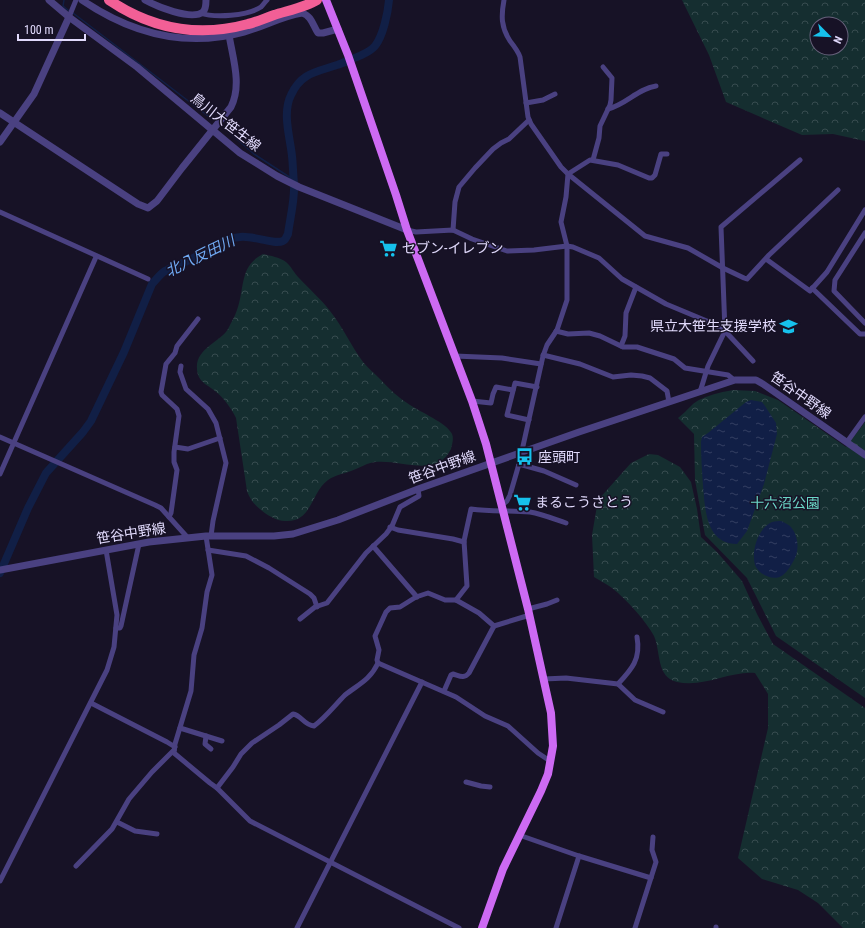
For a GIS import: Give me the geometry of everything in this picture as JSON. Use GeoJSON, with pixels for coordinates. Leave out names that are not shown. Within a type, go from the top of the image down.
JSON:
{"type":"FeatureCollection","features":[{"type":"Feature","properties":{"kind":"highway"},"geometry":{"type":"LineString","coordinates":[[109,0],[131,14],[164,26],[187,30],[211,30],[248,25],[317,0]]}},
{"type":"Feature","properties":{"kind":"highway"},"geometry":{"type":"LineString","coordinates":[[120,0],[144,13],[165,20],[183,24],[204,25],[245,19],[300,0]]}},
{"type":"Feature","properties":{"kind":"main road"},"geometry":{"type":"LineString","coordinates":[[326,0],[350,60],[407,230],[472,402],[491,463],[529,612],[544,679],[553,729],[553,746],[544,783],[503,869],[482,928]]}},
{"type":"Feature","properties":{"kind":"street","name":"鳥川大笹生線"},"geometry":{"type":"LineString","coordinates":[[49,0],[68,17],[137,67],[240,153],[299,187],[407,230]]}},
{"type":"Feature","properties":{"kind":"street"},"geometry":{"type":"LineString","coordinates":[[0,142],[36,88],[76,0]]}},
{"type":"Feature","properties":{"kind":"street"},"geometry":{"type":"LineString","coordinates":[[82,0],[115,20],[142,30],[186,39],[230,35],[302,13],[310,18],[318,33],[338,29]]}},
{"type":"Feature","properties":{"kind":"street"},"geometry":{"type":"LineString","coordinates":[[145,0],[170,10],[188,14],[200,13],[208,16],[231,15],[258,8],[261,7],[267,0]]}},
{"type":"Feature","properties":{"kind":"street"},"geometry":{"type":"LineString","coordinates":[[200,13],[205,9],[206,0]]}},
{"type":"Feature","properties":{"kind":"street"},"geometry":{"type":"LineString","coordinates":[[504,0],[502,22],[507,36],[518,52],[520,58],[529,120],[561,167],[568,174],[646,236],[688,248],[723,268],[747,279],[838,190]]}},
{"type":"Feature","properties":{"kind":"street"},"geometry":{"type":"LineString","coordinates":[[0,113],[138,204],[148,208],[157,201],[231,107],[237,91],[237,84],[230,35]]}},
{"type":"Feature","properties":{"kind":"street"},"geometry":{"type":"LineString","coordinates":[[593,160],[599,138],[600,126],[611,100],[612,78],[603,67]]}},
{"type":"Feature","properties":{"kind":"street"},"geometry":{"type":"LineString","coordinates":[[608,109],[618,106],[649,87],[656,86]]}},
{"type":"Feature","properties":{"kind":"street"},"geometry":{"type":"LineString","coordinates":[[526,103],[543,100],[555,94]]}},
{"type":"Feature","properties":{"kind":"street"},"geometry":{"type":"LineString","coordinates":[[453,230],[455,202],[459,187],[493,149],[509,139],[529,120]]}},
{"type":"Feature","properties":{"kind":"street"},"geometry":{"type":"LineString","coordinates":[[568,174],[588,160],[593,160],[618,165],[652,178],[655,175],[661,154],[667,154]]}},
{"type":"Feature","properties":{"kind":"street"},"geometry":{"type":"LineString","coordinates":[[700,392],[707,371],[725,330],[721,228],[800,160]]}},
{"type":"Feature","properties":{"kind":"street"},"geometry":{"type":"LineString","coordinates":[[502,508],[508,501],[519,464],[543,355],[547,345],[556,331],[567,300],[567,246],[561,222],[566,197],[568,174]]}},
{"type":"Feature","properties":{"kind":"street"},"geometry":{"type":"LineString","coordinates":[[766,259],[810,292],[827,272],[865,210]]}},
{"type":"Feature","properties":{"kind":"street"},"geometry":{"type":"LineString","coordinates":[[0,212],[96,257],[148,279]]}},
{"type":"Feature","properties":{"kind":"street"},"geometry":{"type":"LineString","coordinates":[[407,230],[416,232],[453,230],[472,239],[507,251],[534,250],[567,246],[573,247],[599,258],[622,279],[666,304],[725,330],[753,361]]}},
{"type":"Feature","properties":{"kind":"street"},"geometry":{"type":"LineString","coordinates":[[865,233],[835,280],[834,291],[865,322]]}},
{"type":"Feature","properties":{"kind":"street"},"geometry":{"type":"LineString","coordinates":[[0,474],[96,257]]}},
{"type":"Feature","properties":{"kind":"street"},"geometry":{"type":"LineString","coordinates":[[622,346],[625,336],[626,313],[636,287]]}},
{"type":"Feature","properties":{"kind":"street"},"geometry":{"type":"LineString","coordinates":[[812,288],[860,334],[865,334]]}},
{"type":"Feature","properties":{"kind":"street"},"geometry":{"type":"LineString","coordinates":[[169,517],[177,470],[174,462],[179,412],[162,395],[161,392],[164,371],[168,360],[175,353],[177,346],[198,319]]}},
{"type":"Feature","properties":{"kind":"street"},"geometry":{"type":"LineString","coordinates":[[556,331],[568,334],[589,333],[609,339],[622,346],[637,346],[674,359],[684,368],[728,375],[734,380]]}},
{"type":"Feature","properties":{"kind":"street"},"geometry":{"type":"LineString","coordinates":[[543,355],[580,364],[614,377],[632,374],[650,378],[667,392],[669,402]]}},
{"type":"Feature","properties":{"kind":"street"},"geometry":{"type":"LineString","coordinates":[[455,356],[502,358],[541,364]]}},
{"type":"Feature","properties":{"kind":"street"},"geometry":{"type":"LineString","coordinates":[[76,866],[112,830],[129,799],[174,749],[192,691],[194,655],[202,628],[207,592],[212,575],[208,550],[209,536],[226,463],[216,423],[208,409],[186,389],[180,372],[182,366]]}},
{"type":"Feature","properties":{"kind":"street","name":"笹谷中野線"},"geometry":{"type":"LineString","coordinates":[[0,570],[139,544],[209,536],[274,536],[293,534],[338,520],[418,489],[522,452],[734,380],[756,380],[763,384],[865,455]]}},
{"type":"Feature","properties":{"kind":"street"},"geometry":{"type":"LineString","coordinates":[[529,420],[507,415],[513,390],[515,383],[537,387]]}},
{"type":"Feature","properties":{"kind":"street"},"geometry":{"type":"LineString","coordinates":[[472,402],[491,403],[496,387],[513,390]]}},
{"type":"Feature","properties":{"kind":"street"},"geometry":{"type":"LineString","coordinates":[[847,442],[865,417]]}},
{"type":"Feature","properties":{"kind":"street"},"geometry":{"type":"LineString","coordinates":[[0,437],[155,505],[160,508],[188,538]]}},
{"type":"Feature","properties":{"kind":"street"},"geometry":{"type":"LineString","coordinates":[[175,447],[188,449],[220,438]]}},
{"type":"Feature","properties":{"kind":"street"},"geometry":{"type":"LineString","coordinates":[[519,464],[544,471],[576,485]]}},
{"type":"Feature","properties":{"kind":"street"},"geometry":{"type":"LineString","coordinates":[[300,619],[316,607],[326,603],[341,586],[350,571],[386,534],[400,507],[419,496],[418,489]]}},
{"type":"Feature","properties":{"kind":"street"},"geometry":{"type":"LineString","coordinates":[[456,600],[467,586],[464,542],[471,509],[490,512],[502,508],[532,513],[566,523]]}},
{"type":"Feature","properties":{"kind":"street"},"geometry":{"type":"LineString","coordinates":[[390,527],[398,530],[464,542]]}},
{"type":"Feature","properties":{"kind":"street"},"geometry":{"type":"LineString","coordinates":[[116,628],[120,628],[121,626],[139,544]]}},
{"type":"Feature","properties":{"kind":"street"},"geometry":{"type":"LineString","coordinates":[[373,546],[417,597]]}},
{"type":"Feature","properties":{"kind":"street"},"geometry":{"type":"LineString","coordinates":[[0,881],[107,670],[114,647],[117,615],[106,550]]}},
{"type":"Feature","properties":{"kind":"street"},"geometry":{"type":"LineString","coordinates":[[208,550],[246,556],[269,568],[310,594],[314,598],[316,607]]}},
{"type":"Feature","properties":{"kind":"street"},"geometry":{"type":"LineString","coordinates":[[217,788],[241,754],[257,739],[293,714],[297,715],[308,725],[314,726],[346,695],[369,678],[378,663],[377,660],[379,650],[375,636],[386,612],[390,608],[400,606],[417,597],[429,593],[445,600],[456,600],[479,614],[494,626]]}},
{"type":"Feature","properties":{"kind":"street"},"geometry":{"type":"LineString","coordinates":[[444,691],[451,675],[453,674],[464,677],[469,673],[494,626],[557,600]]}},
{"type":"Feature","properties":{"kind":"street"},"geometry":{"type":"LineString","coordinates":[[618,684],[635,665],[637,637]]}},
{"type":"Feature","properties":{"kind":"street"},"geometry":{"type":"LineString","coordinates":[[378,663],[444,691],[485,716],[508,726],[538,753],[550,761]]}},
{"type":"Feature","properties":{"kind":"street"},"geometry":{"type":"LineString","coordinates":[[544,679],[566,678],[618,684],[635,700],[663,712]]}},
{"type":"Feature","properties":{"kind":"street"},"geometry":{"type":"LineString","coordinates":[[297,928],[422,682]]}},
{"type":"Feature","properties":{"kind":"street"},"geometry":{"type":"LineString","coordinates":[[91,703],[168,742],[174,749],[174,753],[217,788],[250,821],[459,928]]}},
{"type":"Feature","properties":{"kind":"street"},"geometry":{"type":"LineString","coordinates":[[180,728],[222,741]]}},
{"type":"Feature","properties":{"kind":"street"},"geometry":{"type":"LineString","coordinates":[[206,736],[204,744],[211,749]]}},
{"type":"Feature","properties":{"kind":"street"},"geometry":{"type":"LineString","coordinates":[[466,782],[490,787]]}},
{"type":"Feature","properties":{"kind":"street"},"geometry":{"type":"LineString","coordinates":[[117,822],[135,831],[157,834]]}},
{"type":"Feature","properties":{"kind":"street"},"geometry":{"type":"LineString","coordinates":[[519,835],[579,856],[650,878]]}},
{"type":"Feature","properties":{"kind":"street"},"geometry":{"type":"LineString","coordinates":[[635,928],[656,862],[652,850],[653,837]]}},
{"type":"Feature","properties":{"kind":"street"},"geometry":{"type":"LineString","coordinates":[[556,928],[579,856]]}},
{"type":"Feature","properties":{"kind":"green space"},"geometry":{"type":"Polygon","coordinates":[[[682,0],[865,0],[865,141],[833,134],[802,135],[726,102],[709,55],[682,0]]]}},
{"type":"Feature","properties":{"kind":"green space"},"geometry":{"type":"Polygon","coordinates":[[[263,254],[283,260],[288,264],[297,276],[330,311],[363,362],[391,390],[414,408],[439,422],[449,430],[453,436],[453,440],[451,449],[444,459],[435,464],[424,466],[377,462],[367,464],[336,476],[322,485],[306,512],[301,517],[294,520],[281,521],[276,519],[255,504],[247,491],[236,418],[230,407],[221,397],[201,380],[198,375],[197,366],[198,359],[202,353],[228,329],[237,310],[246,271],[255,259],[263,254]]]}},
{"type":"Feature","properties":{"kind":"green space","name":"十六沼公園"},"geometry":{"type":"Polygon","coordinates":[[[733,390],[755,391],[778,400],[846,447],[865,422],[865,698],[776,636],[747,578],[705,535],[695,480],[694,434],[678,418],[692,405],[705,397],[733,390]]]}},
{"type":"Feature","properties":{"kind":"green space"},"geometry":{"type":"Polygon","coordinates":[[[649,454],[658,455],[680,467],[691,482],[701,537],[717,552],[742,581],[773,644],[865,708],[865,928],[843,928],[818,903],[798,890],[762,879],[738,858],[768,728],[768,694],[755,673],[736,674],[697,683],[677,682],[670,679],[662,669],[654,636],[646,624],[635,610],[617,593],[594,577],[592,535],[598,500],[631,463],[649,454]]]}},
{"type":"Feature","properties":{"kind":"water"},"geometry":{"type":"Polygon","coordinates":[[[751,400],[762,402],[776,423],[777,434],[764,484],[747,531],[737,544],[727,542],[719,538],[713,532],[709,524],[706,514],[704,495],[701,442],[702,437],[746,402],[751,400]]]}},
{"type":"Feature","properties":{"kind":"water"},"geometry":{"type":"Polygon","coordinates":[[[781,521],[793,529],[797,542],[797,552],[794,560],[783,575],[771,578],[757,569],[754,559],[755,547],[759,535],[767,525],[772,522],[781,521]]]}},
{"type":"Feature","properties":{"kind":"waterway"},"geometry":{"type":"LineString","coordinates":[[64,0],[63,6],[69,11]]}},
{"type":"Feature","properties":{"kind":"waterway","name":"北八反田川"},"geometry":{"type":"LineString","coordinates":[[0,573],[28,508],[46,473],[91,421],[124,352],[152,284],[165,271],[194,258],[226,240],[240,237],[251,237],[279,242],[285,239],[288,234],[294,189],[292,156],[287,117],[288,102],[291,95],[299,82],[310,74],[357,57],[373,48],[378,42],[383,30],[389,0]]}},
{"type":"Feature","properties":{"kind":"waterway"},"geometry":{"type":"LineString","coordinates":[[73,13],[212,119]]}},
{"type":"Feature","properties":{"kind":"waterway"},"geometry":{"type":"LineString","coordinates":[[230,133],[254,154],[294,180]]}},
{"type":"Feature","properties":{"kind":"place","name":"セブン-イレブン"},"geometry":{"type":"Point","coordinates":[389,248]}},
{"type":"Feature","properties":{"kind":"place","name":"県立大笹生支援学校"},"geometry":{"type":"Point","coordinates":[789,326]}},
{"type":"Feature","properties":{"kind":"place","name":"座頭町"},"geometry":{"type":"Point","coordinates":[525,457]}},
{"type":"Feature","properties":{"kind":"place","name":"まるこうさとう"},"geometry":{"type":"Point","coordinates":[522,502]}}]}
